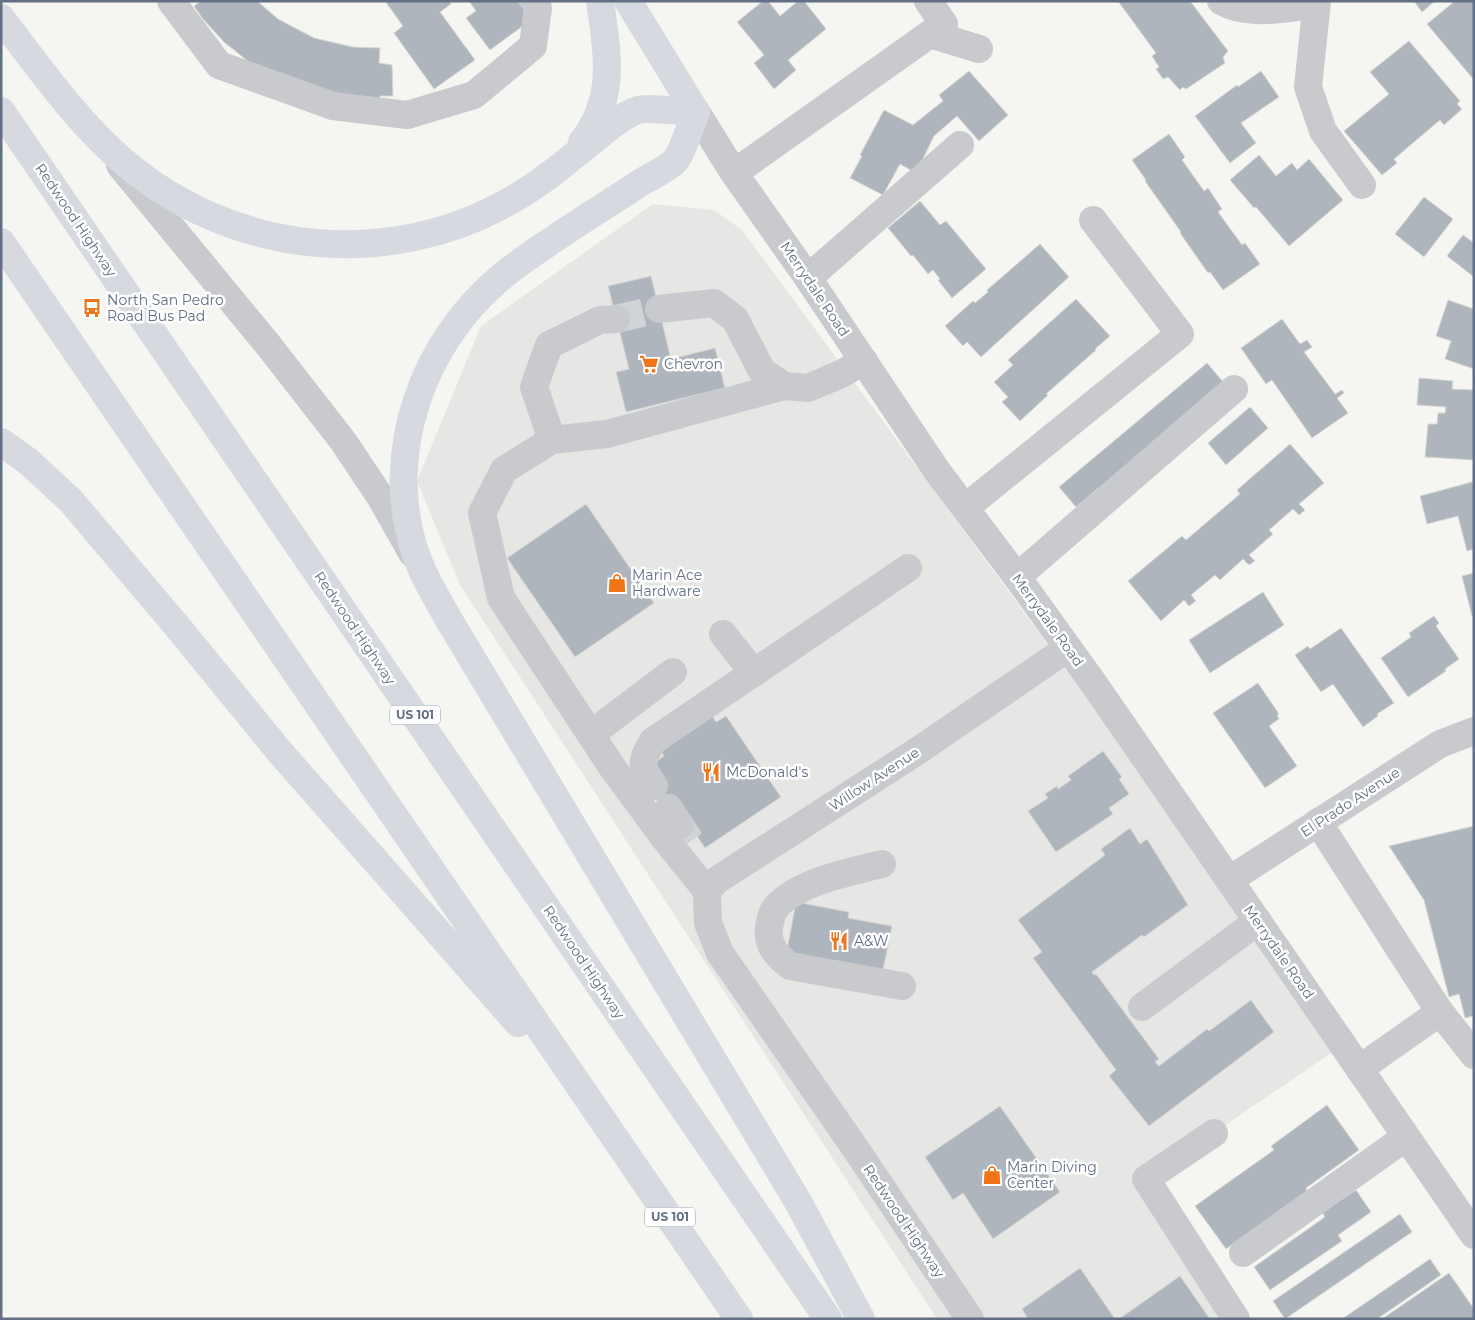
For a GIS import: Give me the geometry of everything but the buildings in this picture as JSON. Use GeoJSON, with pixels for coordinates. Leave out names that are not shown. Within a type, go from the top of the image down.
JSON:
{"type":"FeatureCollection","features":[{"type":"Feature","properties":{"kind":"main road"},"geometry":{"type":"LineString","coordinates":[[540,182],[577,148],[590,131],[600,111],[608,74],[606,41],[600,1]]}},
{"type":"Feature","properties":{"kind":"main road","name":"Merrydale Road"},"geometry":{"type":"LineString","coordinates":[[628,1],[696,112]]}},
{"type":"Feature","properties":{"kind":"main road"},"geometry":{"type":"LineString","coordinates":[[1,18],[97,136],[122,161],[147,181],[205,215],[235,227],[267,236],[301,242],[335,245],[368,244],[427,235],[459,225],[487,213],[540,182],[606,130],[640,110],[696,112],[677,160],[558,237],[499,279],[474,303],[459,322],[429,369],[408,430],[404,458],[404,492],[407,517],[414,549],[433,592],[467,652],[797,1200],[861,1319]]}},
{"type":"Feature","properties":{"kind":"main road","name":"Redwood Highway"},"geometry":{"type":"LineString","coordinates":[[1,112],[828,1319]]}},
{"type":"Feature","properties":{"kind":"main road","name":"US 101"},"geometry":{"type":"LineString","coordinates":[[1,242],[739,1319]]}},
{"type":"Feature","properties":{"kind":"main road"},"geometry":{"type":"LineString","coordinates":[[1,442],[36,468],[71,501],[273,744],[600,1116]]}},
{"type":"Feature","properties":{"kind":"street"},"geometry":{"type":"LineString","coordinates":[[171,1],[219,65],[333,106],[407,115],[474,95],[533,46],[538,8],[534,1]]}},
{"type":"Feature","properties":{"kind":"street"},"geometry":{"type":"LineString","coordinates":[[734,173],[944,24],[928,1]]}},
{"type":"Feature","properties":{"kind":"street"},"geometry":{"type":"LineString","coordinates":[[1221,1],[1231,7],[1264,10],[1316,3],[1308,87],[1323,131],[1362,186]]}},
{"type":"Feature","properties":{"kind":"street"},"geometry":{"type":"LineString","coordinates":[[930,34],[979,49]]}},
{"type":"Feature","properties":{"kind":"street"},"geometry":{"type":"LineString","coordinates":[[76,112],[205,267],[343,441],[381,498],[433,592]]}},
{"type":"Feature","properties":{"kind":"street","name":"Merrydale Road"},"geometry":{"type":"LineString","coordinates":[[696,112],[734,173],[808,278],[937,471],[1068,648],[1474,1235]]}},
{"type":"Feature","properties":{"kind":"street"},"geometry":{"type":"LineString","coordinates":[[808,278],[960,145]]}},
{"type":"Feature","properties":{"kind":"street"},"geometry":{"type":"LineString","coordinates":[[965,508],[1180,334],[1093,220]]}},
{"type":"Feature","properties":{"kind":"street"},"geometry":{"type":"LineString","coordinates":[[659,309],[714,303],[735,319],[762,371],[784,386]]}},
{"type":"Feature","properties":{"kind":"street"},"geometry":{"type":"LineString","coordinates":[[552,440],[534,387],[549,345],[600,320],[616,319]]}},
{"type":"Feature","properties":{"kind":"street"},"geometry":{"type":"LineString","coordinates":[[712,885],[659,831],[612,766],[500,598],[482,513],[504,470],[552,440],[607,434],[784,386],[808,388],[841,374],[864,361]]}},
{"type":"Feature","properties":{"kind":"street"},"geometry":{"type":"LineString","coordinates":[[1017,577],[1234,390]]}},
{"type":"Feature","properties":{"kind":"street"},"geometry":{"type":"LineString","coordinates":[[1,426],[71,501]]}},
{"type":"Feature","properties":{"kind":"street"},"geometry":{"type":"LineString","coordinates":[[712,885],[673,815],[644,771],[644,754],[652,741],[908,568]]}},
{"type":"Feature","properties":{"kind":"street"},"geometry":{"type":"LineString","coordinates":[[723,634],[754,673]]}},
{"type":"Feature","properties":{"kind":"street","name":"Willow Avenue"},"geometry":{"type":"LineString","coordinates":[[712,885],[919,750],[1068,648]]}},
{"type":"Feature","properties":{"kind":"street"},"geometry":{"type":"LineString","coordinates":[[591,734],[673,672]]}},
{"type":"Feature","properties":{"kind":"street","name":"El Prado Avenue"},"geometry":{"type":"LineString","coordinates":[[1229,880],[1440,744],[1474,732]]}},
{"type":"Feature","properties":{"kind":"street"},"geometry":{"type":"LineString","coordinates":[[1318,822],[1440,1012],[1474,1055]]}},
{"type":"Feature","properties":{"kind":"street"},"geometry":{"type":"LineString","coordinates":[[882,864],[817,881],[786,898],[773,911],[769,930],[770,942],[777,956],[790,966],[902,986]]}},
{"type":"Feature","properties":{"kind":"street","name":"Redwood Highway"},"geometry":{"type":"LineString","coordinates":[[712,885],[708,923],[720,954],[855,1148],[970,1319]]}},
{"type":"Feature","properties":{"kind":"street"},"geometry":{"type":"LineString","coordinates":[[1142,1006],[1258,921]]}},
{"type":"Feature","properties":{"kind":"street"},"geometry":{"type":"LineString","coordinates":[[1359,1069],[1440,1012]]}},
{"type":"Feature","properties":{"kind":"street"},"geometry":{"type":"LineString","coordinates":[[1214,1132],[1146,1179],[1236,1319]]}},
{"type":"Feature","properties":{"kind":"street"},"geometry":{"type":"LineString","coordinates":[[1243,1252],[1406,1137]]}},
{"type":"Feature","properties":{"kind":"shaded area"},"geometry":{"type":"Polygon","coordinates":[[[653,204],[714,210],[742,230],[1343,1045],[1146,1179],[1243,1319],[937,1319],[460,585],[417,481],[481,326],[653,204]]]}},
{"type":"Feature","properties":{"kind":"tunnel"},"geometry":{"type":"LineString","coordinates":[[616,319],[659,309]]}},
{"type":"Feature","properties":{"kind":"tunnel"},"geometry":{"type":"LineString","coordinates":[[680,825],[690,841]]}},
{"type":"Feature","properties":{"kind":"place","name":"North San Pedro Road Bus Pad"},"geometry":{"type":"Point","coordinates":[92,308]}},
{"type":"Feature","properties":{"kind":"place","name":"Chevron"},"geometry":{"type":"Point","coordinates":[649,364]}},
{"type":"Feature","properties":{"kind":"place","name":"Marin Ace Hardware"},"geometry":{"type":"Point","coordinates":[617,583]}},
{"type":"Feature","properties":{"kind":"place","name":"McDonald's"},"geometry":{"type":"Point","coordinates":[711,772]}},
{"type":"Feature","properties":{"kind":"place","name":"A&W"},"geometry":{"type":"Point","coordinates":[839,941]}},
{"type":"Feature","properties":{"kind":"place","name":"Marin Diving Center"},"geometry":{"type":"Point","coordinates":[992,1175]}}]}
